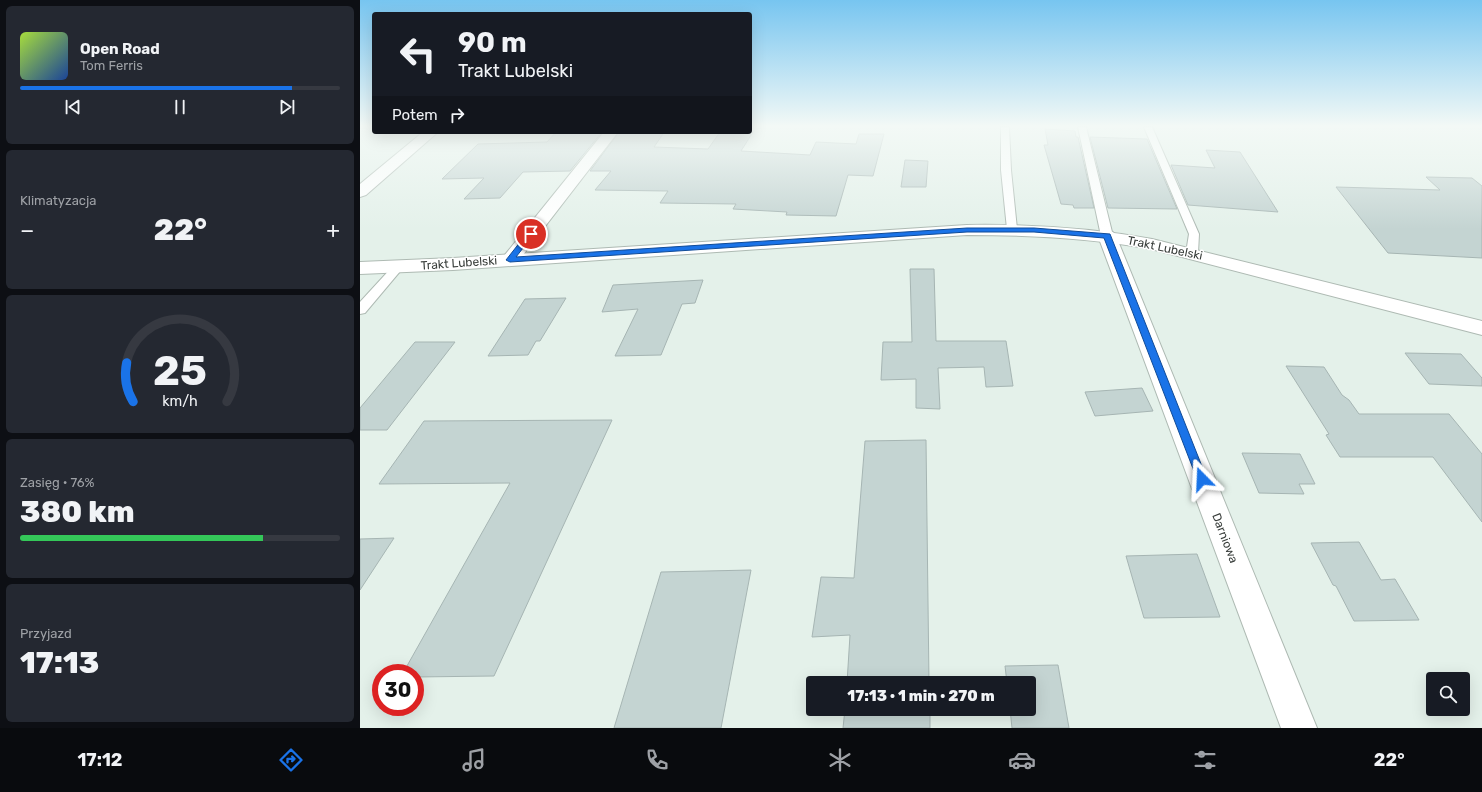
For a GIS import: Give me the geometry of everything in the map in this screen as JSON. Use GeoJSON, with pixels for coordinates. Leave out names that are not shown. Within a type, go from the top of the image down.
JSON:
{"type":"FeatureCollection","features":[{"type":"Feature","properties":{"kind":"street"},"geometry":{"type":"LineString","coordinates":[[360,192],[397,161]]}},
{"type":"Feature","properties":{"kind":"street"},"geometry":{"type":"LineString","coordinates":[[510,260],[588,161]]}},
{"type":"Feature","properties":{"kind":"street","name":"Trakt Lubelski"},"geometry":{"type":"LineString","coordinates":[[360,268],[510,260],[967,230],[1012,229],[1066,231],[1107,236],[1192,253],[1482,328]]}},
{"type":"Feature","properties":{"kind":"street","name":"Darniowa"},"geometry":{"type":"LineString","coordinates":[[1107,236],[1299,728]]}},
{"type":"Feature","properties":{"kind":"lane"},"geometry":{"type":"LineString","coordinates":[[1006,161],[1012,229]]}},
{"type":"Feature","properties":{"kind":"lane"},"geometry":{"type":"LineString","coordinates":[[1090,161],[1107,236]]}},
{"type":"Feature","properties":{"kind":"lane"},"geometry":{"type":"LineString","coordinates":[[1163,161],[1194,234],[1192,253]]}},
{"type":"Feature","properties":{"kind":"lane"},"geometry":{"type":"LineString","coordinates":[[360,310],[398,266]]}},
{"type":"Feature","properties":{"kind":"building"},"geometry":{"type":"Polygon","coordinates":[[[461,161],[578,161],[570,171],[523,172],[500,198],[464,199],[484,178],[442,179],[461,161]]]}},
{"type":"Feature","properties":{"kind":"building"},"geometry":{"type":"Polygon","coordinates":[[[597,161],[877,161],[873,176],[848,175],[836,216],[786,215],[787,212],[733,209],[736,204],[660,203],[668,191],[595,190],[611,171],[590,171],[597,161]]]}},
{"type":"Feature","properties":{"kind":"building"},"geometry":{"type":"Polygon","coordinates":[[[905,161],[928,161],[926,187],[901,187],[905,161]]]}},
{"type":"Feature","properties":{"kind":"building"},"geometry":{"type":"Polygon","coordinates":[[[1049,161],[1083,161],[1094,208],[1074,208],[1073,205],[1061,204],[1049,161]]]}},
{"type":"Feature","properties":{"kind":"building"},"geometry":{"type":"Polygon","coordinates":[[[1096,161],[1156,161],[1177,209],[1108,208],[1096,161]]]}},
{"type":"Feature","properties":{"kind":"building"},"geometry":{"type":"Polygon","coordinates":[[[1211,161],[1246,161],[1278,212],[1188,205],[1171,165],[1215,168],[1211,161]]]}},
{"type":"Feature","properties":{"kind":"building"},"geometry":{"type":"Polygon","coordinates":[[[1426,177],[1472,178],[1482,186],[1482,258],[1388,253],[1336,187],[1440,190],[1426,177]]]}},
{"type":"Feature","properties":{"kind":"building"},"geometry":{"type":"Polygon","coordinates":[[[910,269],[934,269],[936,341],[1006,341],[1013,386],[986,387],[984,367],[938,368],[940,409],[916,408],[916,379],[881,380],[883,342],[912,342],[910,269]]]}},
{"type":"Feature","properties":{"kind":"building"},"geometry":{"type":"Polygon","coordinates":[[[703,280],[695,303],[682,304],[661,355],[615,356],[638,309],[602,312],[613,285],[703,280]]]}},
{"type":"Feature","properties":{"kind":"building"},"geometry":{"type":"Polygon","coordinates":[[[566,298],[540,341],[536,341],[528,355],[488,356],[525,299],[566,298]]]}},
{"type":"Feature","properties":{"kind":"building"},"geometry":{"type":"Polygon","coordinates":[[[415,342],[455,342],[387,430],[360,430],[360,408],[415,342]]]}},
{"type":"Feature","properties":{"kind":"building"},"geometry":{"type":"Polygon","coordinates":[[[1405,353],[1461,354],[1482,378],[1482,386],[1429,384],[1405,353]]]}},
{"type":"Feature","properties":{"kind":"building"},"geometry":{"type":"Polygon","coordinates":[[[1286,366],[1324,367],[1342,395],[1349,400],[1359,414],[1449,414],[1482,454],[1482,522],[1433,457],[1340,457],[1326,435],[1329,434],[1286,366]]]}},
{"type":"Feature","properties":{"kind":"building"},"geometry":{"type":"Polygon","coordinates":[[[1142,388],[1153,411],[1095,416],[1085,392],[1142,388]]]}},
{"type":"Feature","properties":{"kind":"building"},"geometry":{"type":"Polygon","coordinates":[[[612,420],[494,676],[424,677],[424,664],[408,664],[510,483],[379,484],[424,421],[612,420]]]}},
{"type":"Feature","properties":{"kind":"building"},"geometry":{"type":"Polygon","coordinates":[[[926,440],[929,676],[847,676],[850,635],[812,637],[821,577],[854,578],[865,441],[926,440]]]}},
{"type":"Feature","properties":{"kind":"building"},"geometry":{"type":"Polygon","coordinates":[[[1242,453],[1300,454],[1315,484],[1299,484],[1304,494],[1259,493],[1242,453]]]}},
{"type":"Feature","properties":{"kind":"building"},"geometry":{"type":"Polygon","coordinates":[[[394,538],[360,590],[360,539],[394,538]]]}},
{"type":"Feature","properties":{"kind":"building"},"geometry":{"type":"Polygon","coordinates":[[[1359,542],[1381,580],[1395,579],[1419,620],[1354,621],[1311,543],[1359,542]]]}},
{"type":"Feature","properties":{"kind":"building"},"geometry":{"type":"Polygon","coordinates":[[[1197,554],[1220,617],[1144,618],[1126,556],[1197,554]]]}},
{"type":"Feature","properties":{"kind":"building"},"geometry":{"type":"Polygon","coordinates":[[[751,570],[721,728],[614,728],[661,572],[751,570]]]}},
{"type":"Feature","properties":{"kind":"building"},"geometry":{"type":"Polygon","coordinates":[[[1058,665],[1069,728],[1012,728],[1011,716],[1036,716],[1036,676],[1006,676],[1005,666],[1058,665]]]}},
{"type":"Feature","properties":{"kind":"building"},"geometry":{"type":"Polygon","coordinates":[[[844,716],[930,716],[930,728],[843,728],[844,716]]]}},
{"type":"Feature","properties":{"kind":"route"},"geometry":{"type":"LineString","coordinates":[[531,234],[510,260],[967,230],[1012,229],[1066,231],[1107,236],[1202,479]]}}]}
